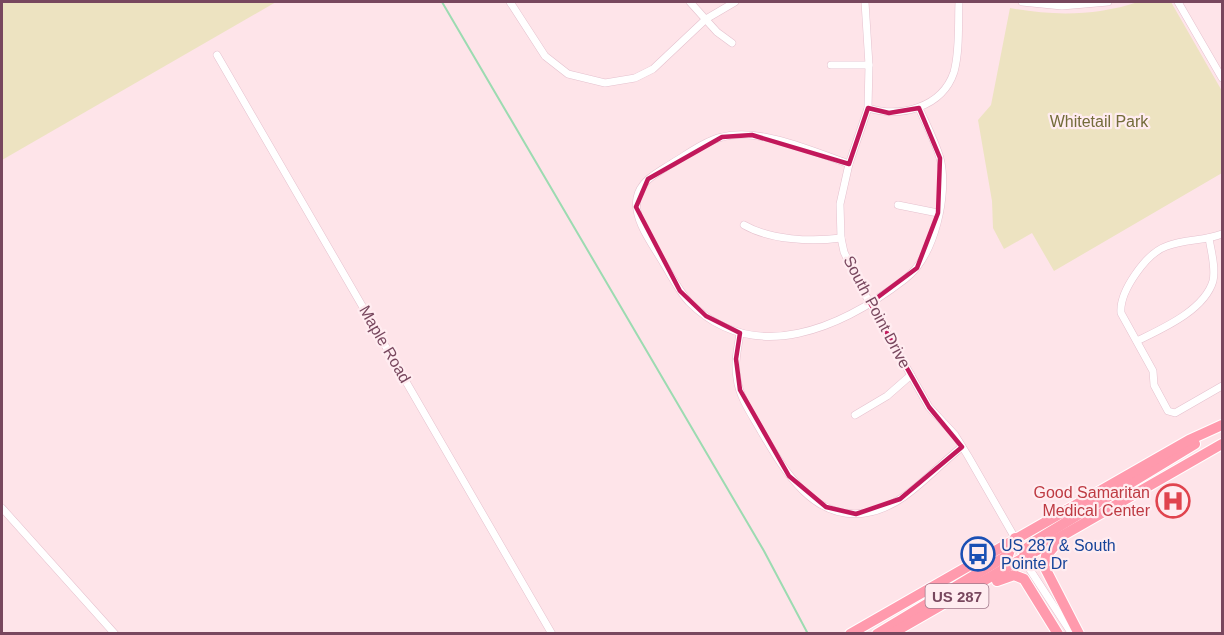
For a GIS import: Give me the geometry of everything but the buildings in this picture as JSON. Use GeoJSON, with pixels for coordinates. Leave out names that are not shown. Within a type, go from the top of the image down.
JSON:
{"type":"FeatureCollection","features":[{"type":"Feature","properties":{"kind":"main road","name":"US 287"},"geometry":{"type":"LineString","coordinates":[[850,633],[1015,538],[1222,425]]}},
{"type":"Feature","properties":{"kind":"main road"},"geometry":{"type":"LineString","coordinates":[[1023,559],[1026,549],[1035,542],[1160,467],[1206,435]]}},
{"type":"Feature","properties":{"kind":"main road","name":"US 287"},"geometry":{"type":"LineString","coordinates":[[891,633],[1222,444]]}},
{"type":"Feature","properties":{"kind":"main road"},"geometry":{"type":"LineString","coordinates":[[1066,534],[1048,553],[1044,567],[1079,633]]}},
{"type":"Feature","properties":{"kind":"main road"},"geometry":{"type":"LineString","coordinates":[[877,633],[1008,555],[1015,538]]}},
{"type":"Feature","properties":{"kind":"main road"},"geometry":{"type":"LineString","coordinates":[[902,633],[1007,575],[1024,579],[1058,633]]}},
{"type":"Feature","properties":{"kind":"street"},"geometry":{"type":"LineString","coordinates":[[510,2],[534,43],[557,67],[589,81],[605,83],[635,78],[653,69],[706,19],[735,2]]}},
{"type":"Feature","properties":{"kind":"street"},"geometry":{"type":"LineString","coordinates":[[690,2],[717,32],[732,43]]}},
{"type":"Feature","properties":{"kind":"street","name":"South Point Drive"},"geometry":{"type":"LineString","coordinates":[[865,2],[869,65],[868,108],[849,164],[840,204],[841,238],[849,263],[929,406],[962,447],[1015,538],[1023,559],[1072,633]]}},
{"type":"Feature","properties":{"kind":"street"},"geometry":{"type":"LineString","coordinates":[[868,108],[889,112],[919,108],[943,90],[954,71],[959,2]]}},
{"type":"Feature","properties":{"kind":"street"},"geometry":{"type":"LineString","coordinates":[[1022,2],[1055,4],[1108,2]]}},
{"type":"Feature","properties":{"kind":"street"},"geometry":{"type":"LineString","coordinates":[[1178,2],[1222,78]]}},
{"type":"Feature","properties":{"kind":"street","name":"Maple Road"},"geometry":{"type":"LineString","coordinates":[[217,55],[552,633]]}},
{"type":"Feature","properties":{"kind":"street"},"geometry":{"type":"LineString","coordinates":[[831,65],[869,65]]}},
{"type":"Feature","properties":{"kind":"street"},"geometry":{"type":"LineString","coordinates":[[849,164],[783,143],[737,134],[712,141],[656,174],[641,187],[637,196],[638,216],[680,291],[706,316],[740,333],[766,337],[808,333],[839,321],[896,287],[917,268],[930,245],[942,195],[940,158],[919,108]]}},
{"type":"Feature","properties":{"kind":"street"},"geometry":{"type":"LineString","coordinates":[[898,205],[938,213]]}},
{"type":"Feature","properties":{"kind":"street"},"geometry":{"type":"LineString","coordinates":[[744,225],[752,230],[794,238],[841,238]]}},
{"type":"Feature","properties":{"kind":"street"},"geometry":{"type":"LineString","coordinates":[[1222,234],[1163,248],[1146,263],[1122,296],[1120,304],[1121,313],[1153,371],[1154,385],[1168,411],[1175,413],[1222,386]]}},
{"type":"Feature","properties":{"kind":"street"},"geometry":{"type":"LineString","coordinates":[[1137,342],[1176,323],[1206,292],[1213,281],[1209,238]]}},
{"type":"Feature","properties":{"kind":"street"},"geometry":{"type":"LineString","coordinates":[[740,333],[736,378],[748,409],[789,476],[813,500],[826,507],[856,514],[885,508],[900,499],[962,447]]}},
{"type":"Feature","properties":{"kind":"street"},"geometry":{"type":"LineString","coordinates":[[855,415],[887,396],[911,375]]}},
{"type":"Feature","properties":{"kind":"street"},"geometry":{"type":"LineString","coordinates":[[2,508],[115,633]]}},
{"type":"Feature","properties":{"kind":"highlighted area"},"geometry":{"type":"Polygon","coordinates":[[[868,108],[889,113],[919,108],[940,158],[938,213],[917,268],[870,303],[929,407],[962,447],[900,499],[856,514],[826,507],[789,476],[740,390],[736,359],[740,333],[706,316],[680,291],[636,207],[648,179],[722,137],[752,135],[849,164],[868,108]]]}},
{"type":"Feature","properties":{"kind":"green space"},"geometry":{"type":"Polygon","coordinates":[[[2,2],[276,2],[2,160],[2,2]]]}},
{"type":"Feature","properties":{"kind":"green space","name":"Whitetail Park"},"geometry":{"type":"Polygon","coordinates":[[[1138,2],[1171,2],[1222,91],[1222,173],[1054,271],[1032,233],[1004,249],[993,228],[992,201],[978,120],[991,105],[1010,8],[1074,13],[1106,10],[1138,2]]]}},
{"type":"Feature","properties":{"kind":"waterway"},"geometry":{"type":"LineString","coordinates":[[442,2],[764,551],[808,634]]}},
{"type":"Feature","properties":{"kind":"place","name":"Good Samaritan Medical Center"},"geometry":{"type":"Point","coordinates":[1173,501]}},
{"type":"Feature","properties":{"kind":"place","name":"US 287 & South Pointe Dr"},"geometry":{"type":"Point","coordinates":[978,554]}}]}
